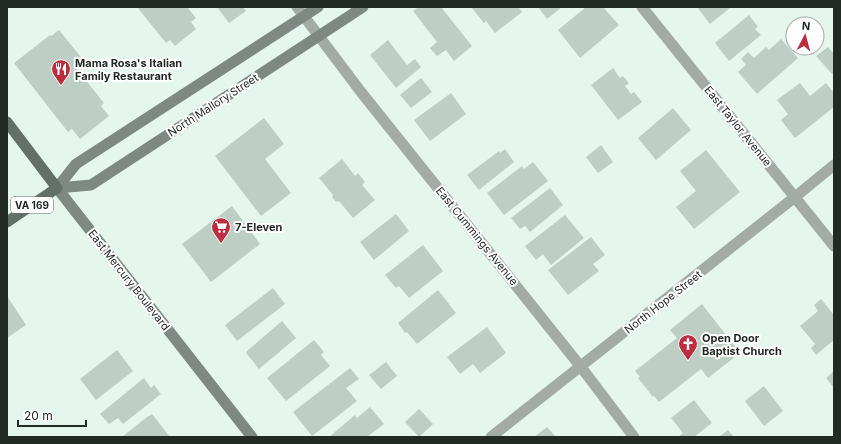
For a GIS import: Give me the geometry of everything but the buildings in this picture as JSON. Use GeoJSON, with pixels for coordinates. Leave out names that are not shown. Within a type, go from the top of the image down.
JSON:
{"type":"FeatureCollection","features":[{"type":"Feature","properties":{"kind":"main road","name":"North Mallory Street"},"geometry":{"type":"LineString","coordinates":[[7,222],[57,188],[76,164],[318,7]]}},
{"type":"Feature","properties":{"kind":"main road","name":"North Mallory Street"},"geometry":{"type":"LineString","coordinates":[[57,188],[91,184],[363,7]]}},
{"type":"Feature","properties":{"kind":"main road","name":"East Mercury Boulevard"},"geometry":{"type":"LineString","coordinates":[[7,122],[252,437]]}},
{"type":"Feature","properties":{"kind":"street","name":"East Cummings Avenue"},"geometry":{"type":"LineString","coordinates":[[297,7],[361,92],[581,367],[634,437]]}},
{"type":"Feature","properties":{"kind":"street","name":"East Taylor Avenue"},"geometry":{"type":"LineString","coordinates":[[642,7],[834,246]]}},
{"type":"Feature","properties":{"kind":"street","name":"North Hope Street"},"geometry":{"type":"LineString","coordinates":[[491,437],[834,165]]}},
{"type":"Feature","properties":{"kind":"place","name":"Mama Rosa's Italian Family Restaurant"},"geometry":{"type":"Point","coordinates":[61,86]}},
{"type":"Feature","properties":{"kind":"place","name":"7-Eleven"},"geometry":{"type":"Point","coordinates":[221,244]}},
{"type":"Feature","properties":{"kind":"place","name":"Open Door Baptist Church"},"geometry":{"type":"Point","coordinates":[688,361]}}]}
